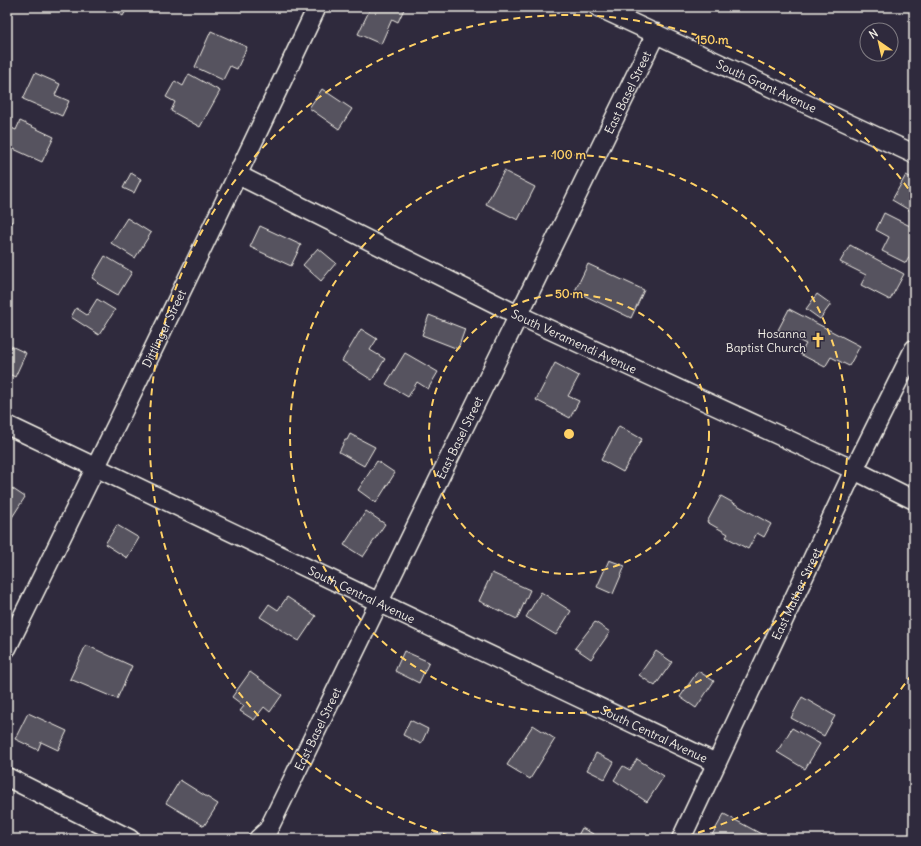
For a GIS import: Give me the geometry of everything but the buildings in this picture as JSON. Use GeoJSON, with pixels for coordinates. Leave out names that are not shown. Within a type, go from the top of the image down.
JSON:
{"type":"FeatureCollection","features":[{"type":"Feature","properties":{"kind":"street","name":"Dittlinger Street"},"geometry":{"type":"LineString","coordinates":[[7,648],[238,175],[317,7]]}},
{"type":"Feature","properties":{"kind":"street","name":"South Grant Avenue"},"geometry":{"type":"LineString","coordinates":[[598,7],[914,154]]}},
{"type":"Feature","properties":{"kind":"street","name":"East Basel Street"},"geometry":{"type":"LineString","coordinates":[[258,839],[268,830],[656,33]]}},
{"type":"Feature","properties":{"kind":"street","name":"South Veramendi Avenue"},"geometry":{"type":"LineString","coordinates":[[238,175],[518,315],[854,470],[914,500]]}},
{"type":"Feature","properties":{"kind":"street","name":"East Mather Street"},"geometry":{"type":"LineString","coordinates":[[681,839],[854,470],[914,349]]}},
{"type":"Feature","properties":{"kind":"street","name":"South Central Avenue"},"geometry":{"type":"LineString","coordinates":[[7,425],[379,601],[716,763]]}},
{"type":"Feature","properties":{"kind":"street"},"geometry":{"type":"LineString","coordinates":[[7,778],[130,839]]}},
{"type":"Feature","properties":{"kind":"place","name":"Hosanna Baptist Church"},"geometry":{"type":"Point","coordinates":[818,340]}}]}
